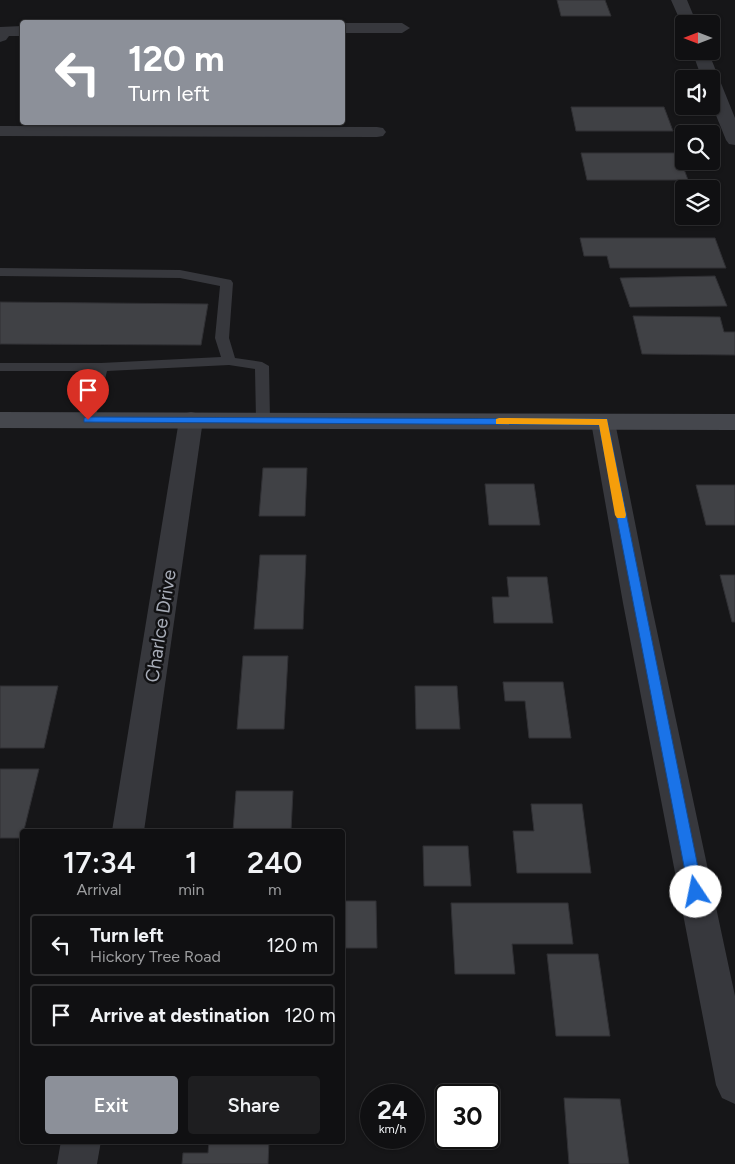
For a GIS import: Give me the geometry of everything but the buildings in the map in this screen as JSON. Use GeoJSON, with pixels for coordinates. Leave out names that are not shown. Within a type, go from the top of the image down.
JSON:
{"type":"FeatureCollection","features":[{"type":"Feature","properties":{"kind":"street"},"geometry":{"type":"LineString","coordinates":[[679,0],[685,15]]}},
{"type":"Feature","properties":{"kind":"street"},"geometry":{"type":"LineString","coordinates":[[345,28],[402,28]]}},
{"type":"Feature","properties":{"kind":"street"},"geometry":{"type":"LineString","coordinates":[[1,33],[20,30]]}},
{"type":"Feature","properties":{"kind":"street"},"geometry":{"type":"LineString","coordinates":[[720,102],[735,140]]}},
{"type":"Feature","properties":{"kind":"street"},"geometry":{"type":"LineString","coordinates":[[0,131],[377,132]]}},
{"type":"Feature","properties":{"kind":"street"},"geometry":{"type":"LineString","coordinates":[[0,420],[735,422]]}},
{"type":"Feature","properties":{"kind":"street","name":"Charlce Drive"},"geometry":{"type":"LineString","coordinates":[[128,829],[191,420]]}},
{"type":"Feature","properties":{"kind":"street"},"geometry":{"type":"LineString","coordinates":[[603,422],[639,613],[735,1085]]}},
{"type":"Feature","properties":{"kind":"street"},"geometry":{"type":"LineString","coordinates":[[77,1164],[80,1144]]}},
{"type":"Feature","properties":{"kind":"lane"},"geometry":{"type":"LineString","coordinates":[[0,272],[180,274],[227,283],[222,338],[228,361]]}},
{"type":"Feature","properties":{"kind":"lane"},"geometry":{"type":"LineString","coordinates":[[0,366],[101,367],[228,361],[262,366],[263,420]]}},
{"type":"Feature","properties":{"kind":"lane"},"geometry":{"type":"LineString","coordinates":[[88,420],[101,367]]}},
{"type":"Feature","properties":{"kind":"slow traffic"},"geometry":{"type":"LineString","coordinates":[[499,421],[603,422],[621,515]]}},
{"type":"Feature","properties":{"kind":"route"},"geometry":{"type":"LineString","coordinates":[[88,420],[603,422],[637,603],[696,892]]}}]}
